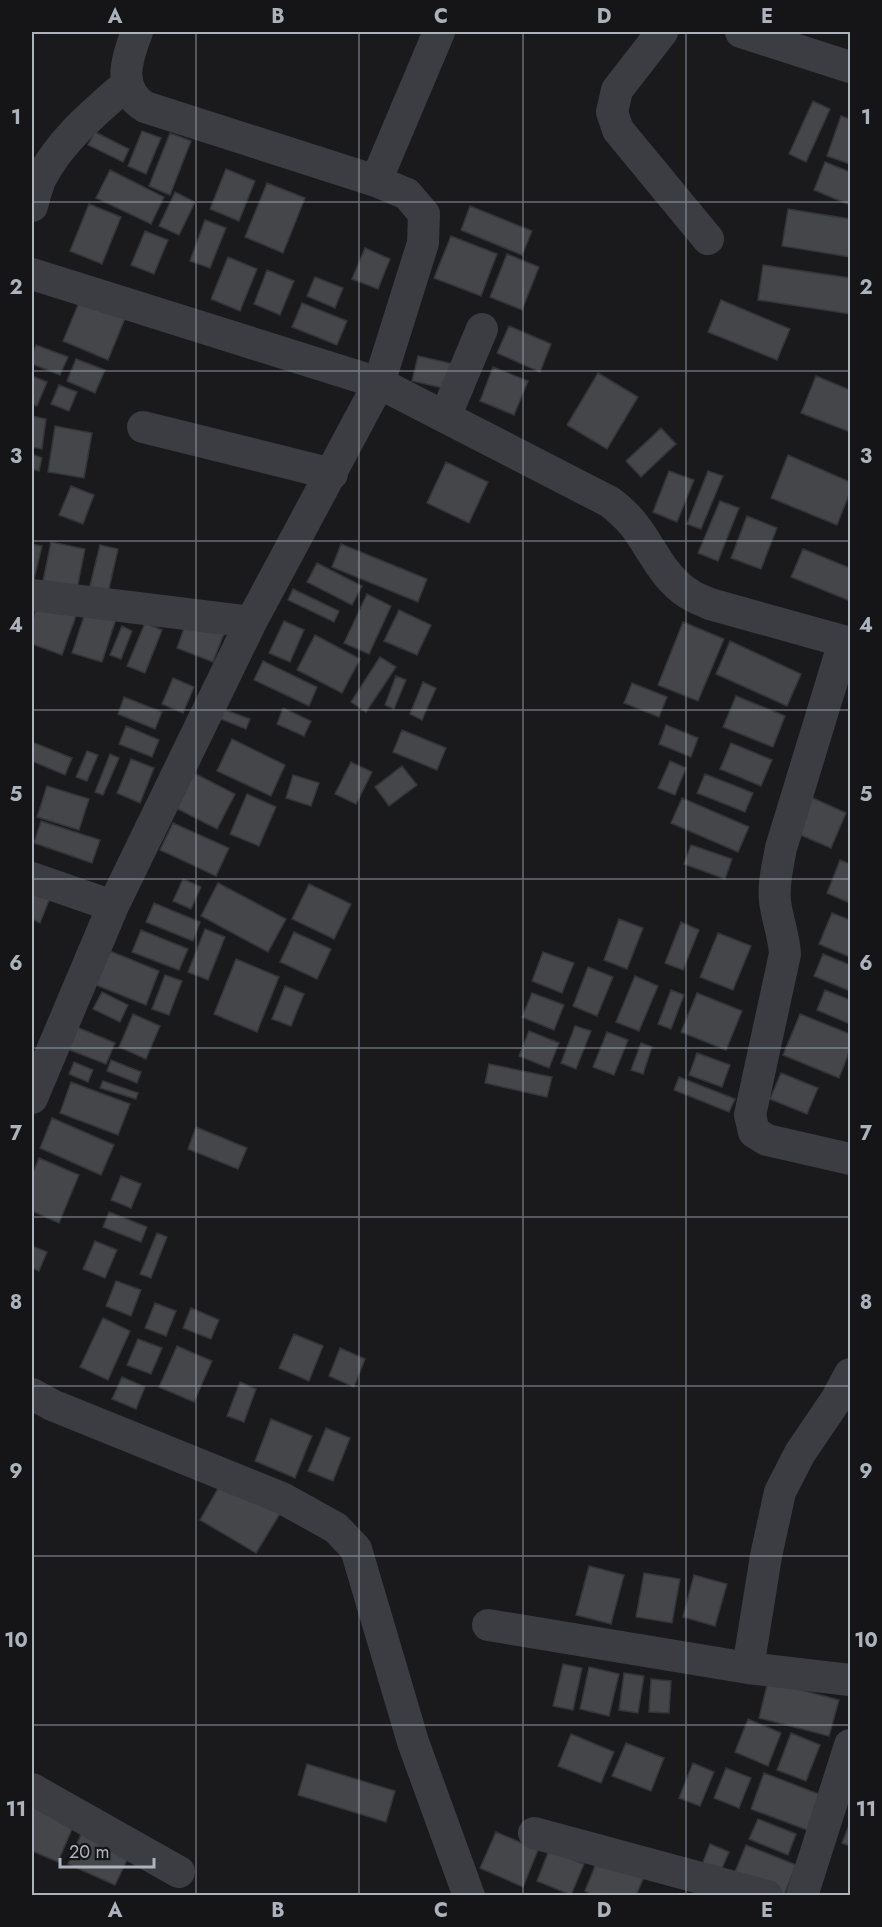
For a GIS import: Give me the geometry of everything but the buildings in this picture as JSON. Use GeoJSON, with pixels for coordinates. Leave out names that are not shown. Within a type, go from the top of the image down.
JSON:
{"type":"FeatureCollection","features":[{"type":"Feature","properties":{"kind":"street"},"geometry":{"type":"LineString","coordinates":[[32,1098],[113,906],[250,622],[332,474],[379,382],[423,243],[425,226],[424,214],[407,194],[376,181],[145,107],[137,102],[127,84],[125,68],[137,32]]}},
{"type":"Feature","properties":{"kind":"street"},"geometry":{"type":"LineString","coordinates":[[376,181],[439,32]]}},
{"type":"Feature","properties":{"kind":"street"},"geometry":{"type":"LineString","coordinates":[[662,32],[617,90],[612,112],[618,130],[708,238]]}},
{"type":"Feature","properties":{"kind":"street"},"geometry":{"type":"LineString","coordinates":[[741,32],[850,68]]}},
{"type":"Feature","properties":{"kind":"street"},"geometry":{"type":"LineString","coordinates":[[32,206],[40,181],[53,158],[84,123],[127,84]]}},
{"type":"Feature","properties":{"kind":"street"},"geometry":{"type":"LineString","coordinates":[[32,274],[379,382],[610,502],[634,525],[665,573],[689,594],[710,604],[847,642],[782,848],[776,876],[775,900],[785,942],[785,954],[750,1115],[754,1132],[767,1140],[850,1159]]}},
{"type":"Feature","properties":{"kind":"street"},"geometry":{"type":"LineString","coordinates":[[445,417],[483,328]]}},
{"type":"Feature","properties":{"kind":"street"},"geometry":{"type":"LineString","coordinates":[[143,427],[332,474]]}},
{"type":"Feature","properties":{"kind":"street"},"geometry":{"type":"LineString","coordinates":[[32,595],[250,622]]}},
{"type":"Feature","properties":{"kind":"street"},"geometry":{"type":"LineString","coordinates":[[32,878],[113,906]]}},
{"type":"Feature","properties":{"kind":"street"},"geometry":{"type":"LineString","coordinates":[[748,1668],[766,1556],[780,1492],[800,1453],[836,1400],[850,1374]]}},
{"type":"Feature","properties":{"kind":"street"},"geometry":{"type":"LineString","coordinates":[[32,1394],[51,1405],[282,1498],[336,1528],[356,1549],[413,1742],[469,1896]]}},
{"type":"Feature","properties":{"kind":"street"},"geometry":{"type":"LineString","coordinates":[[488,1625],[748,1668],[850,1680]]}},
{"type":"Feature","properties":{"kind":"street"},"geometry":{"type":"LineString","coordinates":[[802,1896],[850,1745]]}},
{"type":"Feature","properties":{"kind":"street"},"geometry":{"type":"LineString","coordinates":[[32,1789],[179,1872]]}},
{"type":"Feature","properties":{"kind":"street"},"geometry":{"type":"LineString","coordinates":[[534,1833],[767,1896]]}}]}
